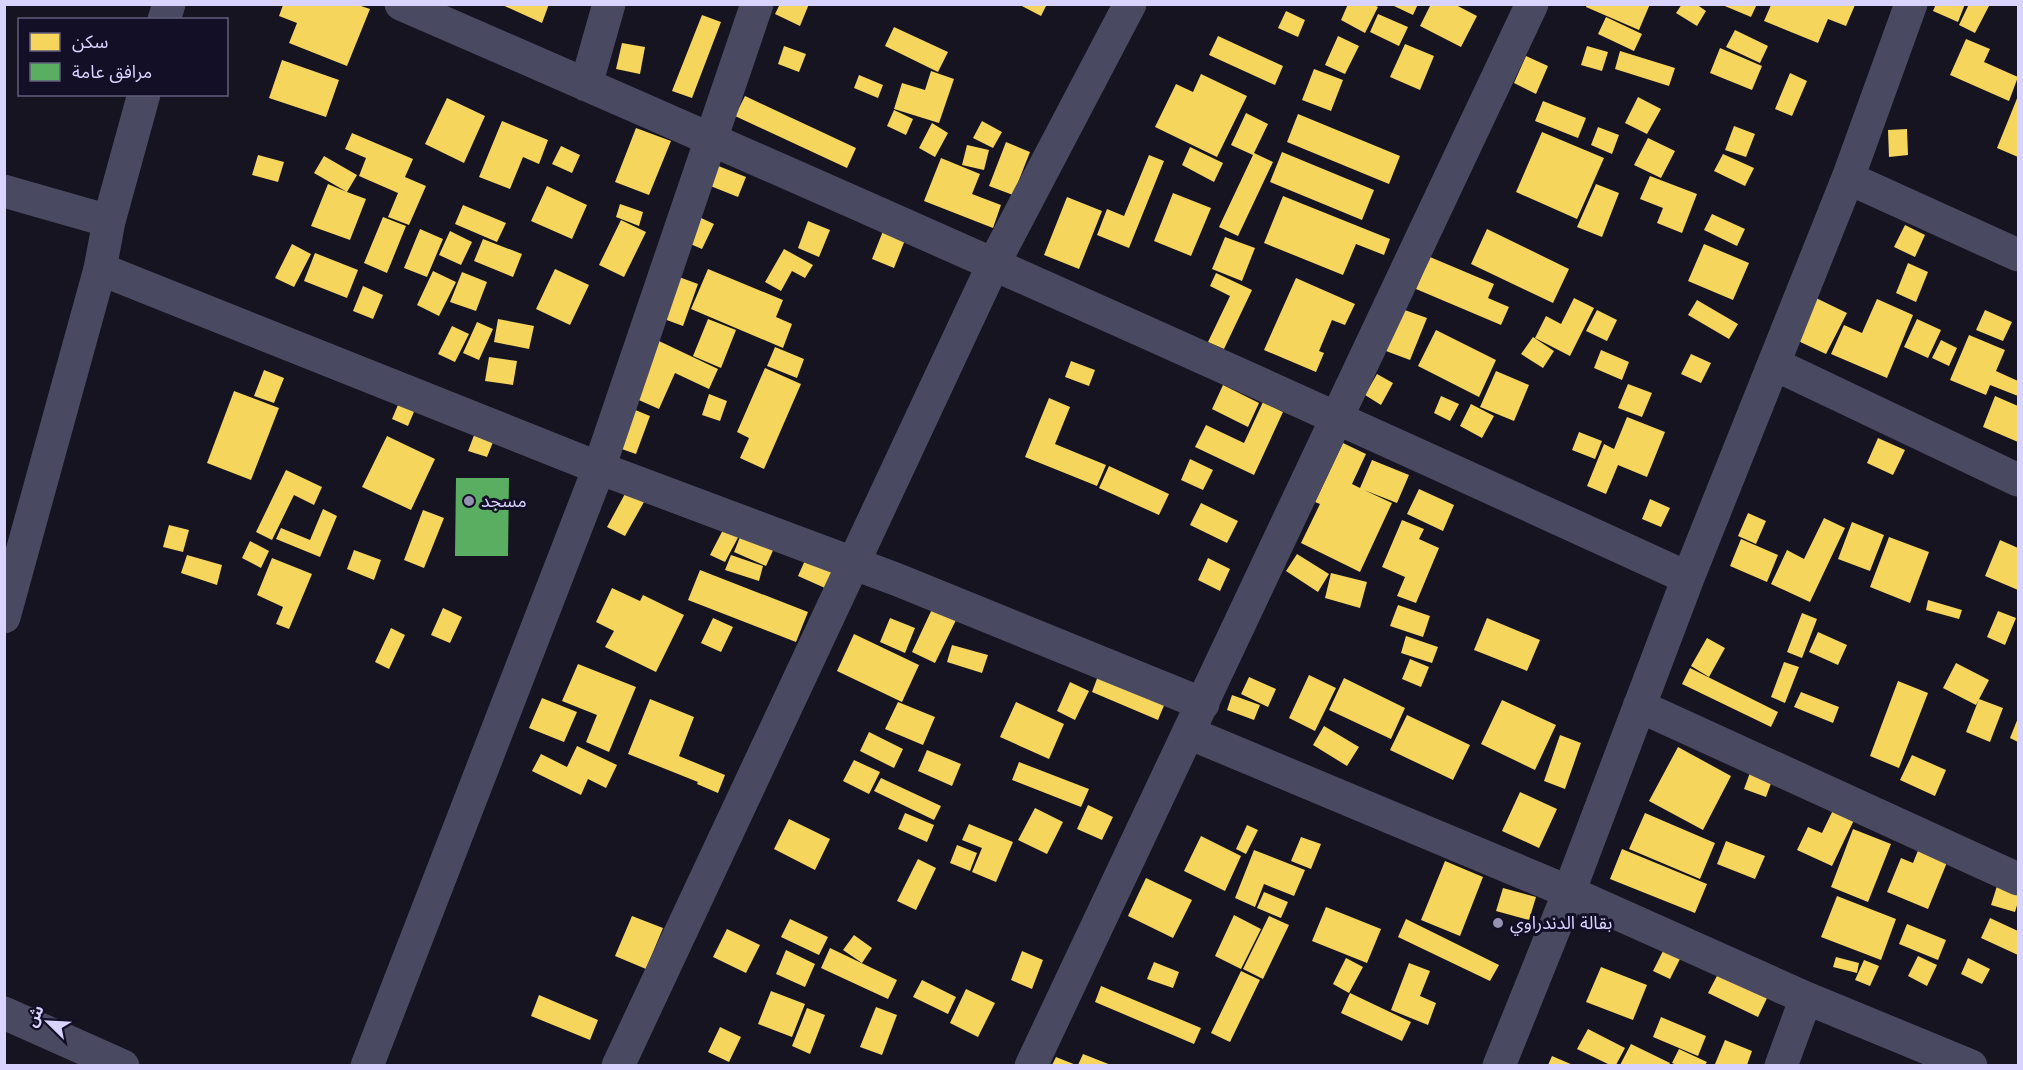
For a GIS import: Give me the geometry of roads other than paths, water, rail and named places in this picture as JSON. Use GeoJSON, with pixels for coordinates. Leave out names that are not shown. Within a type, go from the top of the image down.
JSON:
{"type":"FeatureCollection","features":[{"type":"Feature","properties":{"kind":"street"},"geometry":{"type":"LineString","coordinates":[[401,4],[710,138],[1338,418],[1688,578]]}},
{"type":"Feature","properties":{"kind":"street"},"geometry":{"type":"LineString","coordinates":[[585,85],[609,4]]}},
{"type":"Feature","properties":{"kind":"street"},"geometry":{"type":"LineString","coordinates":[[367,1065],[598,468],[757,4]]}},
{"type":"Feature","properties":{"kind":"street"},"geometry":{"type":"LineString","coordinates":[[618,1065],[993,266],[1130,4]]}},
{"type":"Feature","properties":{"kind":"street"},"geometry":{"type":"LineString","coordinates":[[1030,1065],[1203,704],[1532,4]]}},
{"type":"Feature","properties":{"kind":"street"},"geometry":{"type":"LineString","coordinates":[[1499,1065],[1569,892],[1688,578],[1848,178],[1911,4]]}},
{"type":"Feature","properties":{"kind":"street"},"geometry":{"type":"LineString","coordinates":[[4,617],[15,535],[100,269],[109,221],[143,96]]}},
{"type":"Feature","properties":{"kind":"street"},"geometry":{"type":"LineString","coordinates":[[1848,178],[2019,255]]}},
{"type":"Feature","properties":{"kind":"street"},"geometry":{"type":"LineString","coordinates":[[4,191],[109,221]]}},
{"type":"Feature","properties":{"kind":"street"},"geometry":{"type":"LineString","coordinates":[[100,269],[598,468],[854,562],[1203,704]]}},
{"type":"Feature","properties":{"kind":"street"},"geometry":{"type":"LineString","coordinates":[[1774,364],[2019,480]]}},
{"type":"Feature","properties":{"kind":"street"},"geometry":{"type":"LineString","coordinates":[[1639,706],[2019,879]]}},
{"type":"Feature","properties":{"kind":"street"},"geometry":{"type":"LineString","coordinates":[[1189,733],[1569,892],[1806,998],[1971,1065]]}},
{"type":"Feature","properties":{"kind":"street"},"geometry":{"type":"LineString","coordinates":[[1781,1065],[1806,998]]}},
{"type":"Feature","properties":{"kind":"street"},"geometry":{"type":"LineString","coordinates":[[4,1013],[123,1065]]}},
{"type":"Feature","properties":{"kind":"place","name":"مسجد"},"geometry":{"type":"Point","coordinates":[469,501]}},
{"type":"Feature","properties":{"kind":"place","name":"بقالة الدندراوي"},"geometry":{"type":"Point","coordinates":[1498,923]}}]}
